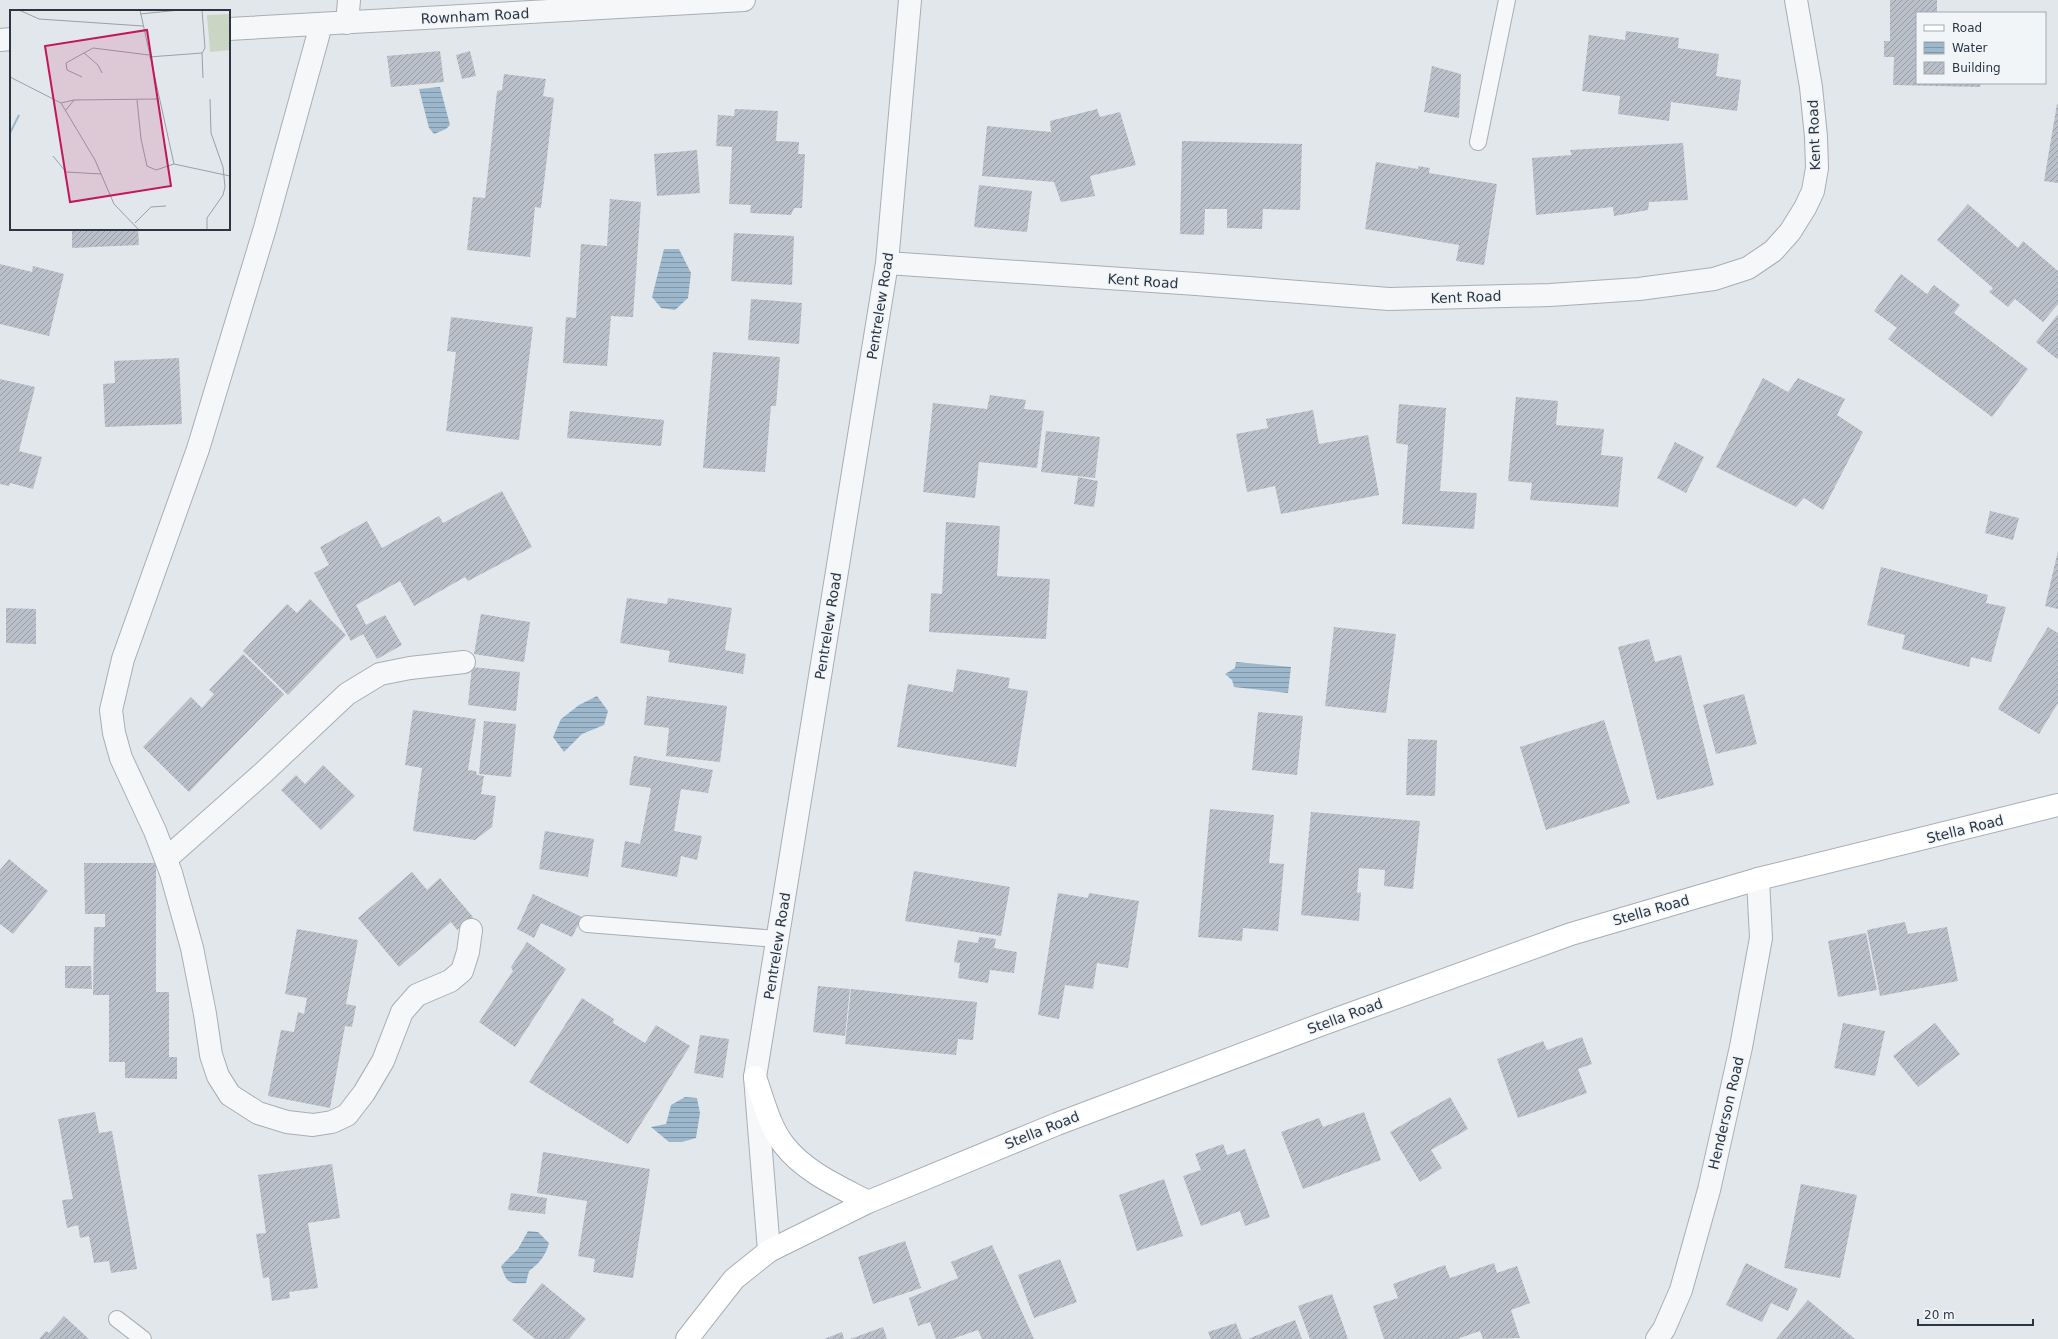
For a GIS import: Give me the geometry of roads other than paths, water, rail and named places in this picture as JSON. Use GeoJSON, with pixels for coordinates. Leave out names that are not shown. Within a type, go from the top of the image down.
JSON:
{"type":"FeatureCollection","features":[{"type":"Feature","properties":{"kind":"main road","name":"Stella Road"},"geometry":{"type":"LineString","coordinates":[[687,1339],[734,1279],[769,1251],[868,1202],[1058,1124],[1320,1025],[1571,934],[1758,879],[2058,805]]}},
{"type":"Feature","properties":{"kind":"main road"},"geometry":{"type":"LineString","coordinates":[[755,1077],[766,1111],[783,1145],[808,1168],[868,1202]]}},
{"type":"Feature","properties":{"kind":"street"},"geometry":{"type":"LineString","coordinates":[[347,23],[349,0]]}},
{"type":"Feature","properties":{"kind":"street","name":"Rownham Road"},"geometry":{"type":"LineString","coordinates":[[230,29],[744,0]]}},
{"type":"Feature","properties":{"kind":"street","name":"Pentrelew Road"},"geometry":{"type":"LineString","coordinates":[[769,1251],[755,1077],[887,263],[910,0]]}},
{"type":"Feature","properties":{"kind":"street","name":"Kent Road"},"geometry":{"type":"LineString","coordinates":[[887,263],[1389,300],[1550,295],[1639,289],[1714,279],[1748,268],[1773,251],[1790,232],[1805,208],[1813,191],[1817,168],[1816,137],[1811,87],[1796,0]]}},
{"type":"Feature","properties":{"kind":"street"},"geometry":{"type":"LineString","coordinates":[[320,25],[265,228],[198,449],[123,659],[111,710],[114,733],[121,758],[155,831],[166,859],[192,948],[211,1055],[218,1076],[230,1096],[258,1113],[287,1122],[313,1125],[332,1122],[347,1115],[364,1093],[383,1061],[402,1012],[416,995],[450,981],[462,971],[468,952],[471,930]]}},
{"type":"Feature","properties":{"kind":"street"},"geometry":{"type":"LineString","coordinates":[[0,40],[10,39]]}},
{"type":"Feature","properties":{"kind":"street"},"geometry":{"type":"LineString","coordinates":[[166,859],[353,690],[380,674],[410,668],[464,662]]}},
{"type":"Feature","properties":{"kind":"street","name":"Henderson Road"},"geometry":{"type":"LineString","coordinates":[[1657,1339],[1664,1329],[1681,1290],[1709,1190],[1741,1048],[1761,938],[1758,879]]}},
{"type":"Feature","properties":{"kind":"lane"},"geometry":{"type":"LineString","coordinates":[[1478,142],[1507,0]]}},
{"type":"Feature","properties":{"kind":"lane"},"geometry":{"type":"LineString","coordinates":[[587,924],[778,939]]}},
{"type":"Feature","properties":{"kind":"lane"},"geometry":{"type":"LineString","coordinates":[[117,1319],[142,1339]]}},
{"type":"Feature","properties":{"kind":"water"},"geometry":{"type":"Polygon","coordinates":[[[440,87],[450,125],[446,129],[434,134],[429,128],[419,89],[440,87]]]}},
{"type":"Feature","properties":{"kind":"water"},"geometry":{"type":"Polygon","coordinates":[[[664,249],[679,249],[691,273],[688,298],[675,310],[661,308],[652,297],[664,249]]]}},
{"type":"Feature","properties":{"kind":"water"},"geometry":{"type":"Polygon","coordinates":[[[1236,662],[1291,667],[1288,693],[1234,687],[1232,680],[1225,674],[1235,668],[1236,662]]]}},
{"type":"Feature","properties":{"kind":"water"},"geometry":{"type":"Polygon","coordinates":[[[597,696],[608,711],[604,725],[582,734],[564,752],[553,737],[561,719],[579,705],[597,696]]]}},
{"type":"Feature","properties":{"kind":"water"},"geometry":{"type":"Polygon","coordinates":[[[685,1097],[697,1098],[700,1113],[696,1138],[682,1142],[669,1142],[651,1127],[666,1124],[671,1105],[685,1097]]]}},
{"type":"Feature","properties":{"kind":"water"},"geometry":{"type":"Polygon","coordinates":[[[528,1231],[538,1232],[549,1243],[548,1247],[542,1259],[529,1271],[526,1283],[512,1283],[505,1276],[501,1266],[518,1249],[528,1231]]]}}]}
